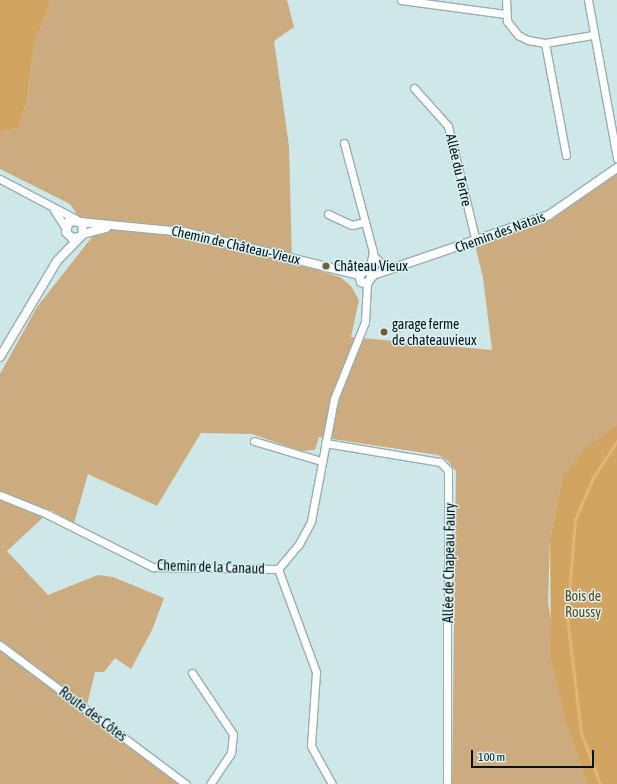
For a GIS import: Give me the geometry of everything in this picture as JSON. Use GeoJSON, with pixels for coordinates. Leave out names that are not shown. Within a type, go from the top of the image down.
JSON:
{"type":"FeatureCollection","features":[{"type":"Feature","properties":{"kind":"street"},"geometry":{"type":"LineString","coordinates":[[400,0],[462,10],[505,14]]}},
{"type":"Feature","properties":{"kind":"street"},"geometry":{"type":"LineString","coordinates":[[506,0],[505,14],[518,35],[545,43],[593,35]]}},
{"type":"Feature","properties":{"kind":"street"},"geometry":{"type":"LineString","coordinates":[[588,0],[593,35],[617,158]]}},
{"type":"Feature","properties":{"kind":"street"},"geometry":{"type":"LineString","coordinates":[[545,43],[566,155]]}},
{"type":"Feature","properties":{"kind":"street","name":"Allée du Tertre"},"geometry":{"type":"LineString","coordinates":[[414,88],[439,112],[450,130],[476,242]]}},
{"type":"Feature","properties":{"kind":"street"},"geometry":{"type":"LineString","coordinates":[[344,143],[373,256],[371,273],[367,284],[361,282],[360,275]]}},
{"type":"Feature","properties":{"kind":"street","name":"Chemin des Natais"},"geometry":{"type":"LineString","coordinates":[[360,275],[387,270],[476,242],[560,210],[617,168]]}},
{"type":"Feature","properties":{"kind":"street"},"geometry":{"type":"LineString","coordinates":[[0,179],[79,220]]}},
{"type":"Feature","properties":{"kind":"street"},"geometry":{"type":"LineString","coordinates":[[51,206],[72,238],[81,236]]}},
{"type":"Feature","properties":{"kind":"street"},"geometry":{"type":"LineString","coordinates":[[328,214],[352,225],[364,222]]}},
{"type":"Feature","properties":{"kind":"street"},"geometry":{"type":"LineString","coordinates":[[57,261],[65,229],[79,220]]}},
{"type":"Feature","properties":{"kind":"street"},"geometry":{"type":"LineString","coordinates":[[79,220],[81,236]]}},
{"type":"Feature","properties":{"kind":"street","name":"Chemin de Château-Vieux"},"geometry":{"type":"LineString","coordinates":[[79,220],[110,227],[184,232],[360,275]]}},
{"type":"Feature","properties":{"kind":"street","name":"Chemin de Château-Vieux"},"geometry":{"type":"LineString","coordinates":[[81,236],[110,227]]}},
{"type":"Feature","properties":{"kind":"street"},"geometry":{"type":"LineString","coordinates":[[0,357],[57,261],[81,236]]}},
{"type":"Feature","properties":{"kind":"street"},"geometry":{"type":"LineString","coordinates":[[373,256],[387,270]]}},
{"type":"Feature","properties":{"kind":"street","name":"Chemin de la Canaud"},"geometry":{"type":"LineString","coordinates":[[0,495],[47,514],[154,567],[278,569],[299,544],[310,521],[334,399],[365,322],[367,284]]}},
{"type":"Feature","properties":{"kind":"street"},"geometry":{"type":"LineString","coordinates":[[254,441],[321,461]]}},
{"type":"Feature","properties":{"kind":"street","name":"Allée de Chapeau Faury"},"geometry":{"type":"LineString","coordinates":[[325,443],[440,462],[448,470],[447,784]]}},
{"type":"Feature","properties":{"kind":"street"},"geometry":{"type":"LineString","coordinates":[[278,569],[314,665],[316,682],[311,746],[332,784]]}},
{"type":"Feature","properties":{"kind":"street","name":"Route des Côtes"},"geometry":{"type":"LineString","coordinates":[[0,644],[186,784]]}},
{"type":"Feature","properties":{"kind":"street"},"geometry":{"type":"LineString","coordinates":[[192,673],[233,734],[231,753],[210,784]]}},
{"type":"Feature","properties":{"kind":"shaded area"},"geometry":{"type":"Polygon","coordinates":[[[51,0],[287,0],[294,27],[274,41],[289,146],[292,262],[340,277],[351,286],[359,300],[351,337],[492,350],[483,278],[475,245],[555,217],[617,172],[617,491],[562,478],[550,539],[548,602],[569,733],[587,784],[452,784],[456,471],[447,460],[438,455],[319,437],[315,450],[301,451],[252,434],[201,433],[157,506],[88,474],[74,523],[51,510],[7,551],[48,595],[98,575],[113,577],[164,598],[152,630],[131,669],[115,658],[104,672],[95,672],[85,713],[178,784],[0,784],[0,374],[37,307],[92,237],[70,204],[0,169],[0,131],[19,129],[28,95],[34,45],[51,0]]]}},
{"type":"Feature","properties":{"kind":"green space"},"geometry":{"type":"Polygon","coordinates":[[[0,0],[51,0],[34,45],[28,95],[19,129],[0,131],[0,0]]]}},
{"type":"Feature","properties":{"kind":"green space","name":"Bois de Roussy"},"geometry":{"type":"Polygon","coordinates":[[[617,425],[617,784],[587,784],[569,733],[551,659],[550,539],[562,478],[584,449],[617,425]]]}},
{"type":"Feature","properties":{"kind":"waterway"},"geometry":{"type":"LineString","coordinates":[[600,784],[581,733],[567,618],[575,520],[593,478],[617,441]]}},
{"type":"Feature","properties":{"kind":"place","name":"Château Vieux"},"geometry":{"type":"Point","coordinates":[326,266]}},
{"type":"Feature","properties":{"kind":"place","name":"garage ferme de chateauvieux"},"geometry":{"type":"Point","coordinates":[384,332]}}]}
